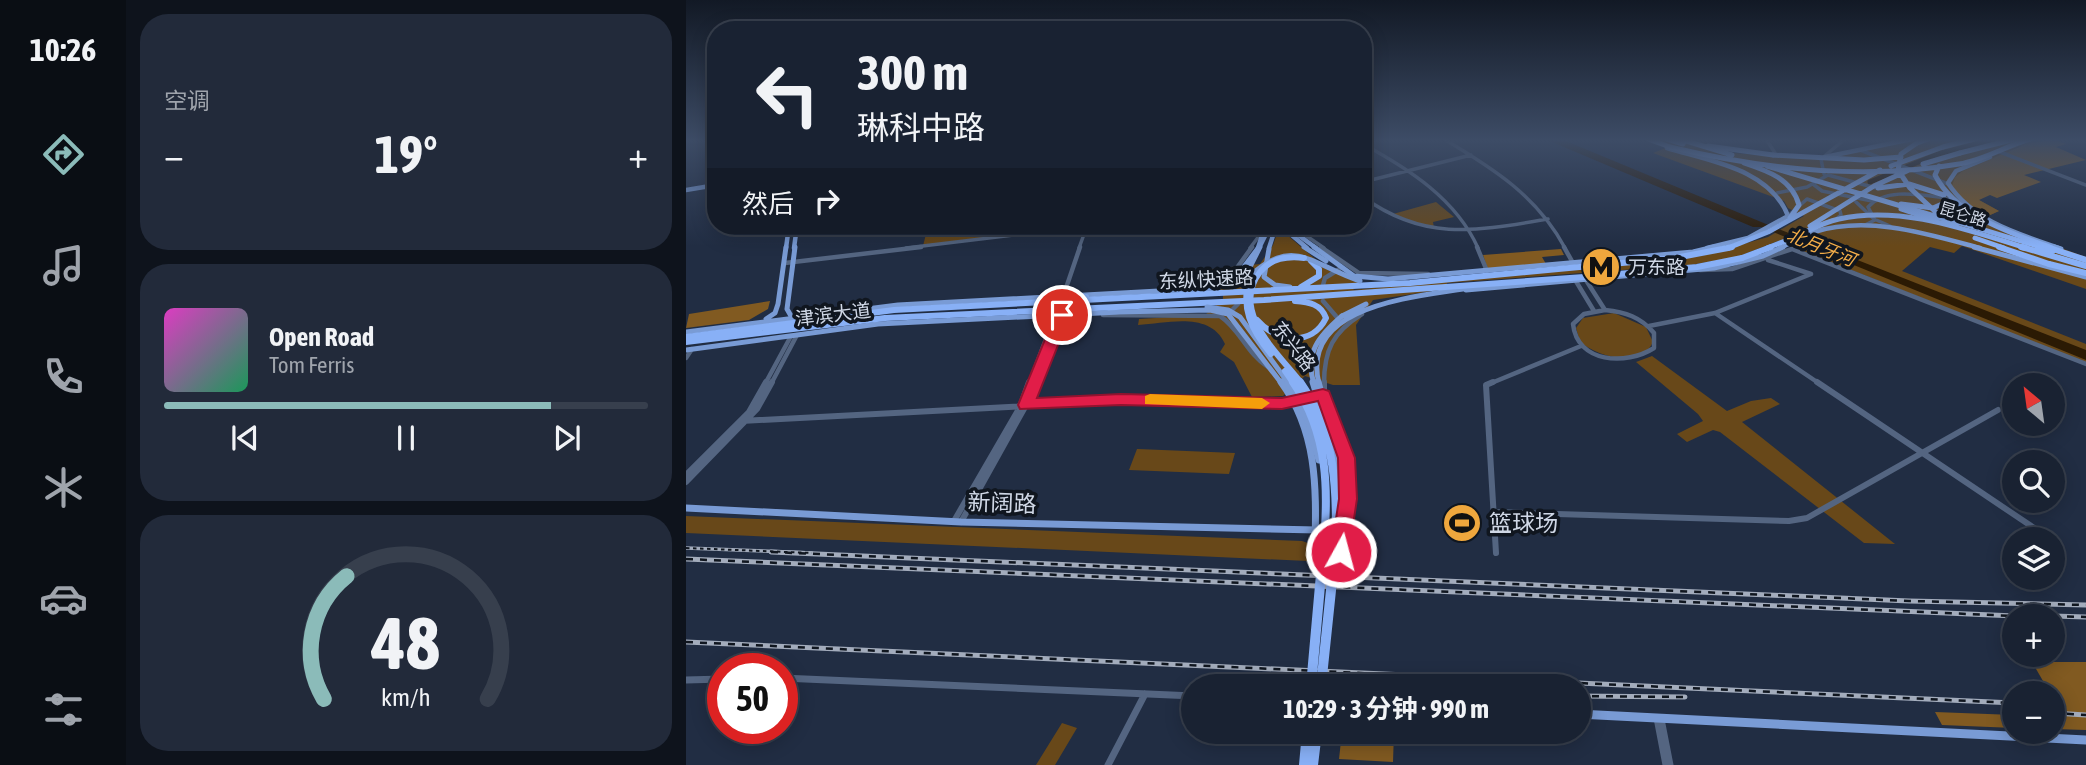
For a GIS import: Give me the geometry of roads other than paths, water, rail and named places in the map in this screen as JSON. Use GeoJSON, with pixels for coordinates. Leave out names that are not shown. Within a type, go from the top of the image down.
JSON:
{"type":"FeatureCollection","features":[{"type":"Feature","properties":{"kind":"highway"},"geometry":{"type":"LineString","coordinates":[[1771,175],[1784,181],[1797,194],[1799,205],[1782,226]]}},
{"type":"Feature","properties":{"kind":"highway","name":"昆仑路"},"geometry":{"type":"LineString","coordinates":[[1791,175],[2026,248],[2086,262]]}},
{"type":"Feature","properties":{"kind":"highway","name":"昆仑路"},"geometry":{"type":"LineString","coordinates":[[1796,175],[2086,262]]}},
{"type":"Feature","properties":{"kind":"highway"},"geometry":{"type":"LineString","coordinates":[[1801,175],[2086,262]]}},
{"type":"Feature","properties":{"kind":"highway"},"geometry":{"type":"LineString","coordinates":[[1812,175],[1839,186]]}},
{"type":"Feature","properties":{"kind":"highway"},"geometry":{"type":"LineString","coordinates":[[1782,226],[1834,193],[1852,179],[1851,175]]}},
{"type":"Feature","properties":{"kind":"highway"},"geometry":{"type":"LineString","coordinates":[[1834,193],[1873,175]]}},
{"type":"Feature","properties":{"kind":"highway"},"geometry":{"type":"LineString","coordinates":[[1783,242],[1849,200],[1898,175]]}},
{"type":"Feature","properties":{"kind":"highway"},"geometry":{"type":"LineString","coordinates":[[1901,175],[1903,180],[1928,206],[1956,227],[1984,242],[2086,275]]}},
{"type":"Feature","properties":{"kind":"highway"},"geometry":{"type":"LineString","coordinates":[[1936,175],[1936,180],[1946,193],[2001,227],[2086,262]]}},
{"type":"Feature","properties":{"kind":"highway"},"geometry":{"type":"LineString","coordinates":[[1849,200],[1898,183],[1930,188],[1949,201],[1943,207],[1934,208],[1893,202]]}},
{"type":"Feature","properties":{"kind":"highway"},"geometry":{"type":"LineString","coordinates":[[1586,280],[1699,269],[1742,258],[1829,222],[1877,216],[1936,224],[2026,248]]}},
{"type":"Feature","properties":{"kind":"highway","name":"东纵快速路"},"geometry":{"type":"LineString","coordinates":[[1116,309],[1683,257],[1728,248],[1782,226]]}},
{"type":"Feature","properties":{"kind":"highway"},"geometry":{"type":"LineString","coordinates":[[1287,257],[1304,258],[1318,265],[1319,276],[1312,283],[1265,296],[1314,304],[1325,312],[1324,325],[1305,337],[1279,337],[1261,325],[1251,303],[1253,275],[1272,261],[1287,257]]}},
{"type":"Feature","properties":{"kind":"highway","name":"东兴路"},"geometry":{"type":"LineString","coordinates":[[1253,275],[1244,295],[1248,320],[1304,399],[1320,437],[1329,493],[1312,674]]}},
{"type":"Feature","properties":{"kind":"highway","name":"东纵快速路"},"geometry":{"type":"LineString","coordinates":[[687,342],[894,310],[1586,280]]}},
{"type":"Feature","properties":{"kind":"highway"},"geometry":{"type":"LineString","coordinates":[[1073,295],[1104,300]]}},
{"type":"Feature","properties":{"kind":"highway","name":"东兴路"},"geometry":{"type":"LineString","coordinates":[[1251,303],[1258,328],[1300,382],[1322,423],[1334,472],[1335,531],[1322,674]]}},
{"type":"Feature","properties":{"kind":"highway"},"geometry":{"type":"LineString","coordinates":[[1082,314],[1116,309]]}},
{"type":"Feature","properties":{"kind":"highway","name":"津滨大道"},"geometry":{"type":"LineString","coordinates":[[687,342],[885,318],[1116,309]]}},
{"type":"Feature","properties":{"kind":"highway"},"geometry":{"type":"LineString","coordinates":[[951,314],[985,318]]}},
{"type":"Feature","properties":{"kind":"highway"},"geometry":{"type":"LineString","coordinates":[[687,342],[730,326]]}},
{"type":"Feature","properties":{"kind":"highway"},"geometry":{"type":"LineString","coordinates":[[1304,765],[1306,744]]}},
{"type":"Feature","properties":{"kind":"highway"},"geometry":{"type":"LineString","coordinates":[[1314,765],[1316,744]]}},
{"type":"Feature","properties":{"kind":"main road"},"geometry":{"type":"LineString","coordinates":[[1253,275],[1268,259],[1294,254],[1311,257],[1336,273],[1360,281],[1443,277],[1695,253],[1763,231],[1788,216],[1777,191],[1746,175]]}},
{"type":"Feature","properties":{"kind":"main road"},"geometry":{"type":"LineString","coordinates":[[1785,175],[1813,184]]}},
{"type":"Feature","properties":{"kind":"main road"},"geometry":{"type":"LineString","coordinates":[[1794,175],[1808,179],[1820,178]]}},
{"type":"Feature","properties":{"kind":"main road"},"geometry":{"type":"LineString","coordinates":[[1953,175],[1947,181],[1958,198],[2001,224],[2086,262]]}},
{"type":"Feature","properties":{"kind":"main road"},"geometry":{"type":"LineString","coordinates":[[686,189],[707,185]]}},
{"type":"Feature","properties":{"kind":"main road"},"geometry":{"type":"LineString","coordinates":[[1875,199],[2086,262]]}},
{"type":"Feature","properties":{"kind":"main road"},"geometry":{"type":"LineString","coordinates":[[1699,269],[1746,261],[1780,249],[1792,248],[1815,232],[1862,225],[1892,227],[1938,236],[2086,275]]}},
{"type":"Feature","properties":{"kind":"main road"},"geometry":{"type":"LineString","coordinates":[[764,320],[777,309],[788,235]]}},
{"type":"Feature","properties":{"kind":"main road"},"geometry":{"type":"LineString","coordinates":[[791,316],[787,309],[796,235]]}},
{"type":"Feature","properties":{"kind":"main road"},"geometry":{"type":"LineString","coordinates":[[1187,296],[1231,284],[1270,235]]}},
{"type":"Feature","properties":{"kind":"main road"},"geometry":{"type":"LineString","coordinates":[[1253,275],[1272,235]]}},
{"type":"Feature","properties":{"kind":"main road"},"geometry":{"type":"LineString","coordinates":[[1273,235],[1263,272],[1265,279],[1278,286],[1299,288]]}},
{"type":"Feature","properties":{"kind":"main road"},"geometry":{"type":"LineString","coordinates":[[1287,235],[1341,273],[1360,281]]}},
{"type":"Feature","properties":{"kind":"main road"},"geometry":{"type":"LineString","coordinates":[[1289,235],[1354,275],[1375,279],[1443,277]]}},
{"type":"Feature","properties":{"kind":"main road"},"geometry":{"type":"LineString","coordinates":[[1335,531],[1342,496],[1337,450],[1314,391],[1309,366],[1319,338],[1364,305],[1389,298],[1574,279]]}},
{"type":"Feature","properties":{"kind":"main road"},"geometry":{"type":"LineString","coordinates":[[1116,309],[1203,310],[1228,314],[1236,321],[1297,402],[1314,458],[1317,530],[1315,553],[1341,552],[1348,499],[1347,458],[1317,369],[1320,349],[1342,319],[1381,304],[1490,283]]}},
{"type":"Feature","properties":{"kind":"main road"},"geometry":{"type":"LineString","coordinates":[[730,326],[791,316],[898,305],[1214,288],[1231,284]]}},
{"type":"Feature","properties":{"kind":"main road"},"geometry":{"type":"LineString","coordinates":[[1116,309],[1207,307],[1228,310],[1240,317],[1300,402],[1315,438],[1319,461],[1324,551]]}},
{"type":"Feature","properties":{"kind":"main road","name":"津滨大道"},"geometry":{"type":"LineString","coordinates":[[687,342],[794,335],[878,324],[1082,314]]}},
{"type":"Feature","properties":{"kind":"main road"},"geometry":{"type":"LineString","coordinates":[[1297,402],[1324,396]]}},
{"type":"Feature","properties":{"kind":"main road","name":"新阔路"},"geometry":{"type":"LineString","coordinates":[[686,508],[957,521],[1317,530]]}},
{"type":"Feature","properties":{"kind":"main road"},"geometry":{"type":"LineString","coordinates":[[1591,714],[2086,740]]}},
{"type":"Feature","properties":{"kind":"street"},"geometry":{"type":"LineString","coordinates":[[1372,179],[1389,175]]}},
{"type":"Feature","properties":{"kind":"street"},"geometry":{"type":"LineString","coordinates":[[1410,175],[1448,205],[1469,229],[1487,271]]}},
{"type":"Feature","properties":{"kind":"street"},"geometry":{"type":"LineString","coordinates":[[1500,175],[1548,219],[1573,263]]}},
{"type":"Feature","properties":{"kind":"street"},"geometry":{"type":"LineString","coordinates":[[1777,191],[1813,184],[1822,175]]}},
{"type":"Feature","properties":{"kind":"street"},"geometry":{"type":"LineString","coordinates":[[1837,175],[1901,194],[1958,198]]}},
{"type":"Feature","properties":{"kind":"street"},"geometry":{"type":"LineString","coordinates":[[1927,175],[1947,181]]}},
{"type":"Feature","properties":{"kind":"street"},"geometry":{"type":"LineString","coordinates":[[2059,175],[2086,185]]}},
{"type":"Feature","properties":{"kind":"street"},"geometry":{"type":"LineString","coordinates":[[1820,178],[1843,178]]}},
{"type":"Feature","properties":{"kind":"street"},"geometry":{"type":"LineString","coordinates":[[1813,184],[1820,190]]}},
{"type":"Feature","properties":{"kind":"street"},"geometry":{"type":"LineString","coordinates":[[1874,187],[1880,192],[1868,208],[1875,220]]}},
{"type":"Feature","properties":{"kind":"street"},"geometry":{"type":"LineString","coordinates":[[1777,191],[1820,190],[1849,200],[1875,220],[1892,227]]}},
{"type":"Feature","properties":{"kind":"street"},"geometry":{"type":"LineString","coordinates":[[1849,200],[1875,199],[1893,194],[1958,198]]}},
{"type":"Feature","properties":{"kind":"street"},"geometry":{"type":"LineString","coordinates":[[1788,216],[1807,199],[1841,212],[1815,232]]}},
{"type":"Feature","properties":{"kind":"street"},"geometry":{"type":"LineString","coordinates":[[1372,205],[1403,224],[1437,230],[1469,229],[1548,219]]}},
{"type":"Feature","properties":{"kind":"street"},"geometry":{"type":"LineString","coordinates":[[1862,225],[1875,220]]}},
{"type":"Feature","properties":{"kind":"street"},"geometry":{"type":"LineString","coordinates":[[785,263],[1030,235]]}},
{"type":"Feature","properties":{"kind":"street"},"geometry":{"type":"LineString","coordinates":[[1073,295],[1068,292],[1085,235]]}},
{"type":"Feature","properties":{"kind":"street"},"geometry":{"type":"LineString","coordinates":[[1053,296],[1065,291],[1085,235]]}},
{"type":"Feature","properties":{"kind":"street"},"geometry":{"type":"LineString","coordinates":[[1163,291],[1226,279],[1243,262],[1261,235]]}},
{"type":"Feature","properties":{"kind":"street"},"geometry":{"type":"LineString","coordinates":[[1290,235],[1359,273],[1443,277]]}},
{"type":"Feature","properties":{"kind":"street"},"geometry":{"type":"LineString","coordinates":[[1699,269],[1706,273],[1766,259],[1792,248],[2086,365]]}},
{"type":"Feature","properties":{"kind":"street"},"geometry":{"type":"LineString","coordinates":[[1649,326],[1715,313],[1811,274],[1766,259]]}},
{"type":"Feature","properties":{"kind":"street"},"geometry":{"type":"LineString","coordinates":[[1323,285],[1325,278],[1341,268]]}},
{"type":"Feature","properties":{"kind":"street"},"geometry":{"type":"LineString","coordinates":[[1574,279],[1594,311]]}},
{"type":"Feature","properties":{"kind":"street"},"geometry":{"type":"LineString","coordinates":[[1586,280],[1605,310]]}},
{"type":"Feature","properties":{"kind":"street"},"geometry":{"type":"LineString","coordinates":[[1231,284],[1238,289]]}},
{"type":"Feature","properties":{"kind":"street"},"geometry":{"type":"LineString","coordinates":[[1324,396],[1324,356],[1335,335],[1367,312],[1426,296]]}},
{"type":"Feature","properties":{"kind":"street"},"geometry":{"type":"LineString","coordinates":[[1323,301],[1342,319]]}},
{"type":"Feature","properties":{"kind":"street"},"geometry":{"type":"LineString","coordinates":[[1228,314],[1238,304]]}},
{"type":"Feature","properties":{"kind":"street"},"geometry":{"type":"LineString","coordinates":[[1605,310],[1625,313],[1649,326],[1656,341],[1654,348],[1639,358],[1615,360],[1581,346],[1575,339],[1573,324],[1577,318],[1605,310]]}},
{"type":"Feature","properties":{"kind":"street"},"geometry":{"type":"LineString","coordinates":[[1715,313],[2033,527]]}},
{"type":"Feature","properties":{"kind":"street"},"geometry":{"type":"LineString","coordinates":[[1082,314],[1134,317],[1217,315],[1227,320],[1253,359],[1270,367]]}},
{"type":"Feature","properties":{"kind":"street"},"geometry":{"type":"LineString","coordinates":[[957,521],[1023,406],[1059,315]]}},
{"type":"Feature","properties":{"kind":"street"},"geometry":{"type":"LineString","coordinates":[[686,475],[757,409],[794,335]]}},
{"type":"Feature","properties":{"kind":"street"},"geometry":{"type":"LineString","coordinates":[[686,358],[687,342]]}},
{"type":"Feature","properties":{"kind":"street"},"geometry":{"type":"LineString","coordinates":[[1496,553],[1486,385],[1581,346]]}},
{"type":"Feature","properties":{"kind":"street"},"geometry":{"type":"LineString","coordinates":[[686,482],[744,421],[1122,401],[1297,402]]}},
{"type":"Feature","properties":{"kind":"street"},"geometry":{"type":"LineString","coordinates":[[1494,512],[1789,522],[1808,518],[1998,410]]}},
{"type":"Feature","properties":{"kind":"street"},"geometry":{"type":"LineString","coordinates":[[798,678],[1014,685],[1181,695]]}},
{"type":"Feature","properties":{"kind":"street"},"geometry":{"type":"LineString","coordinates":[[686,680],[707,679]]}},
{"type":"Feature","properties":{"kind":"street"},"geometry":{"type":"LineString","coordinates":[[1108,765],[1145,694]]}},
{"type":"Feature","properties":{"kind":"street"},"geometry":{"type":"LineString","coordinates":[[1659,719],[1668,765]]}},
{"type":"Feature","properties":{"kind":"water","name":"北月牙河"},"geometry":{"type":"Polygon","coordinates":[[[1629,175],[1647,175],[2086,350],[2086,360],[1761,227],[1753,227],[1629,175]]]}},
{"type":"Feature","properties":{"kind":"waterway"},"geometry":{"type":"LineString","coordinates":[[1870,182],[1888,175]]}},
{"type":"Feature","properties":{"kind":"railway"},"geometry":{"type":"LineString","coordinates":[[686,548],[812,553]]}},
{"type":"Feature","properties":{"kind":"railway"},"geometry":{"type":"LineString","coordinates":[[771,552],[1909,601],[2086,605]]}},
{"type":"Feature","properties":{"kind":"railway"},"geometry":{"type":"LineString","coordinates":[[686,559],[2002,615]]}},
{"type":"Feature","properties":{"kind":"railway"},"geometry":{"type":"LineString","coordinates":[[2065,616],[2086,617]]}},
{"type":"Feature","properties":{"kind":"railway"},"geometry":{"type":"LineString","coordinates":[[686,642],[2002,702]]}},
{"type":"Feature","properties":{"kind":"railway"},"geometry":{"type":"LineString","coordinates":[[1591,696],[1685,697]]}},
{"type":"Feature","properties":{"kind":"railway"},"geometry":{"type":"LineString","coordinates":[[2065,714],[2086,715]]}},
{"type":"Feature","properties":{"kind":"place","name":"万东路"},"geometry":{"type":"Point","coordinates":[1601,267]}},
{"type":"Feature","properties":{"kind":"place","name":"篮球场"},"geometry":{"type":"Point","coordinates":[1462,523]}}]}
